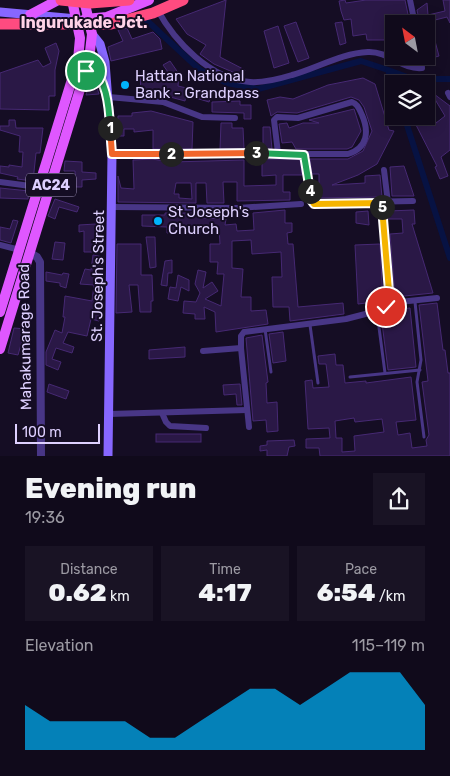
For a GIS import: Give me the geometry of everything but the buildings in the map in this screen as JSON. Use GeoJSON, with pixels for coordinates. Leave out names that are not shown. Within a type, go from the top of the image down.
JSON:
{"type":"FeatureCollection","features":[{"type":"Feature","properties":{"kind":"highway"},"geometry":{"type":"LineString","coordinates":[[59,0],[130,9]]}},
{"type":"Feature","properties":{"kind":"highway"},"geometry":{"type":"LineString","coordinates":[[0,24],[111,24],[153,13],[183,0]]}},
{"type":"Feature","properties":{"kind":"main road"},"geometry":{"type":"LineString","coordinates":[[30,15],[59,0]]}},
{"type":"Feature","properties":{"kind":"main road","name":"AC24"},"geometry":{"type":"LineString","coordinates":[[0,349],[25,251],[38,188],[78,60],[80,48],[78,23],[72,0]]}},
{"type":"Feature","properties":{"kind":"main road","name":"AC24"},"geometry":{"type":"LineString","coordinates":[[0,312],[25,251],[89,60],[90,27],[84,0]]}},
{"type":"Feature","properties":{"kind":"main road"},"geometry":{"type":"LineString","coordinates":[[0,12],[30,15],[78,23],[90,27],[130,9],[174,0]]}},
{"type":"Feature","properties":{"kind":"main road"},"geometry":{"type":"LineString","coordinates":[[0,20],[78,23]]}},
{"type":"Feature","properties":{"kind":"main road","name":"St. Joseph's Street"},"geometry":{"type":"LineString","coordinates":[[90,27],[102,52],[109,97],[112,154],[113,207],[108,456]]}},
{"type":"Feature","properties":{"kind":"main road","name":"St. Joseph's Street"},"geometry":{"type":"LineString","coordinates":[[89,60],[99,73],[109,97]]}},
{"type":"Feature","properties":{"kind":"street"},"geometry":{"type":"LineString","coordinates":[[410,0],[413,15]]}},
{"type":"Feature","properties":{"kind":"street"},"geometry":{"type":"LineString","coordinates":[[150,5],[179,41],[214,69],[237,80],[263,82],[292,75],[340,58],[369,52],[385,55]]}},
{"type":"Feature","properties":{"kind":"street"},"geometry":{"type":"LineString","coordinates":[[405,65],[413,69],[422,68],[422,65]]}},
{"type":"Feature","properties":{"kind":"street"},"geometry":{"type":"LineString","coordinates":[[109,97],[163,102],[202,117],[234,118]]}},
{"type":"Feature","properties":{"kind":"street"},"geometry":{"type":"LineString","coordinates":[[112,154],[348,154],[359,148],[368,129],[357,104],[352,102],[298,118],[276,118],[278,153]]}},
{"type":"Feature","properties":{"kind":"street"},"geometry":{"type":"LineString","coordinates":[[304,155],[311,200],[314,204],[413,202]]}},
{"type":"Feature","properties":{"kind":"street"},"geometry":{"type":"LineString","coordinates":[[384,170],[390,303]]}},
{"type":"Feature","properties":{"kind":"street"},"geometry":{"type":"LineString","coordinates":[[0,182],[38,188]]}},
{"type":"Feature","properties":{"kind":"street"},"geometry":{"type":"LineString","coordinates":[[113,207],[238,208],[302,204]]}},
{"type":"Feature","properties":{"kind":"street"},"geometry":{"type":"LineString","coordinates":[[0,245],[25,251]]}},
{"type":"Feature","properties":{"kind":"street","name":"Mahakumarage Road"},"geometry":{"type":"LineString","coordinates":[[25,251],[37,257],[40,262],[41,456]]}},
{"type":"Feature","properties":{"kind":"street"},"geometry":{"type":"LineString","coordinates":[[249,427],[240,336],[244,332],[346,319],[377,311],[390,303],[437,298]]}},
{"type":"Feature","properties":{"kind":"street"},"geometry":{"type":"LineString","coordinates":[[203,351],[241,348]]}},
{"type":"Feature","properties":{"kind":"street"},"geometry":{"type":"LineString","coordinates":[[109,414],[247,410]]}},
{"type":"Feature","properties":{"kind":"street"},"geometry":{"type":"LineString","coordinates":[[162,413],[167,424],[170,426],[206,428]]}},
{"type":"Feature","properties":{"kind":"lane"},"geometry":{"type":"LineString","coordinates":[[414,301],[421,360],[417,382],[424,437]]}},
{"type":"Feature","properties":{"kind":"lane"},"geometry":{"type":"LineString","coordinates":[[377,311],[385,373]]}},
{"type":"Feature","properties":{"kind":"lane"},"geometry":{"type":"LineString","coordinates":[[310,325],[318,383]]}},
{"type":"Feature","properties":{"kind":"lane"},"geometry":{"type":"LineString","coordinates":[[266,329],[271,372]]}},
{"type":"Feature","properties":{"kind":"lane"},"geometry":{"type":"LineString","coordinates":[[350,377],[420,370]]}},
{"type":"Feature","properties":{"kind":"waterway"},"geometry":{"type":"LineString","coordinates":[[141,15],[200,70],[227,83],[258,89],[361,61],[388,70],[390,75]]}},
{"type":"Feature","properties":{"kind":"waterway"},"geometry":{"type":"LineString","coordinates":[[388,70],[413,79],[450,79]]}},
{"type":"Feature","properties":{"kind":"waterway"},"geometry":{"type":"LineString","coordinates":[[407,125],[450,258]]}},
{"type":"Feature","properties":{"kind":"place","name":"Hattan National Bank - Grandpass"},"geometry":{"type":"Point","coordinates":[125,85]}},
{"type":"Feature","properties":{"kind":"place","name":"St Joseph's Church"},"geometry":{"type":"Point","coordinates":[158,221]}},
{"type":"Feature","properties":{"kind":"district","name":"Ingurukade Jct."},"geometry":{"type":"Point","coordinates":[84,22]}},
{"type":"Feature","properties":{"kind":"route"},"geometry":{"type":"LineString","coordinates":[[86,71],[89,60],[99,73],[109,97],[112,154],[278,153],[304,155],[311,200],[314,204],[382,203],[390,303],[386,307]]}}]}
